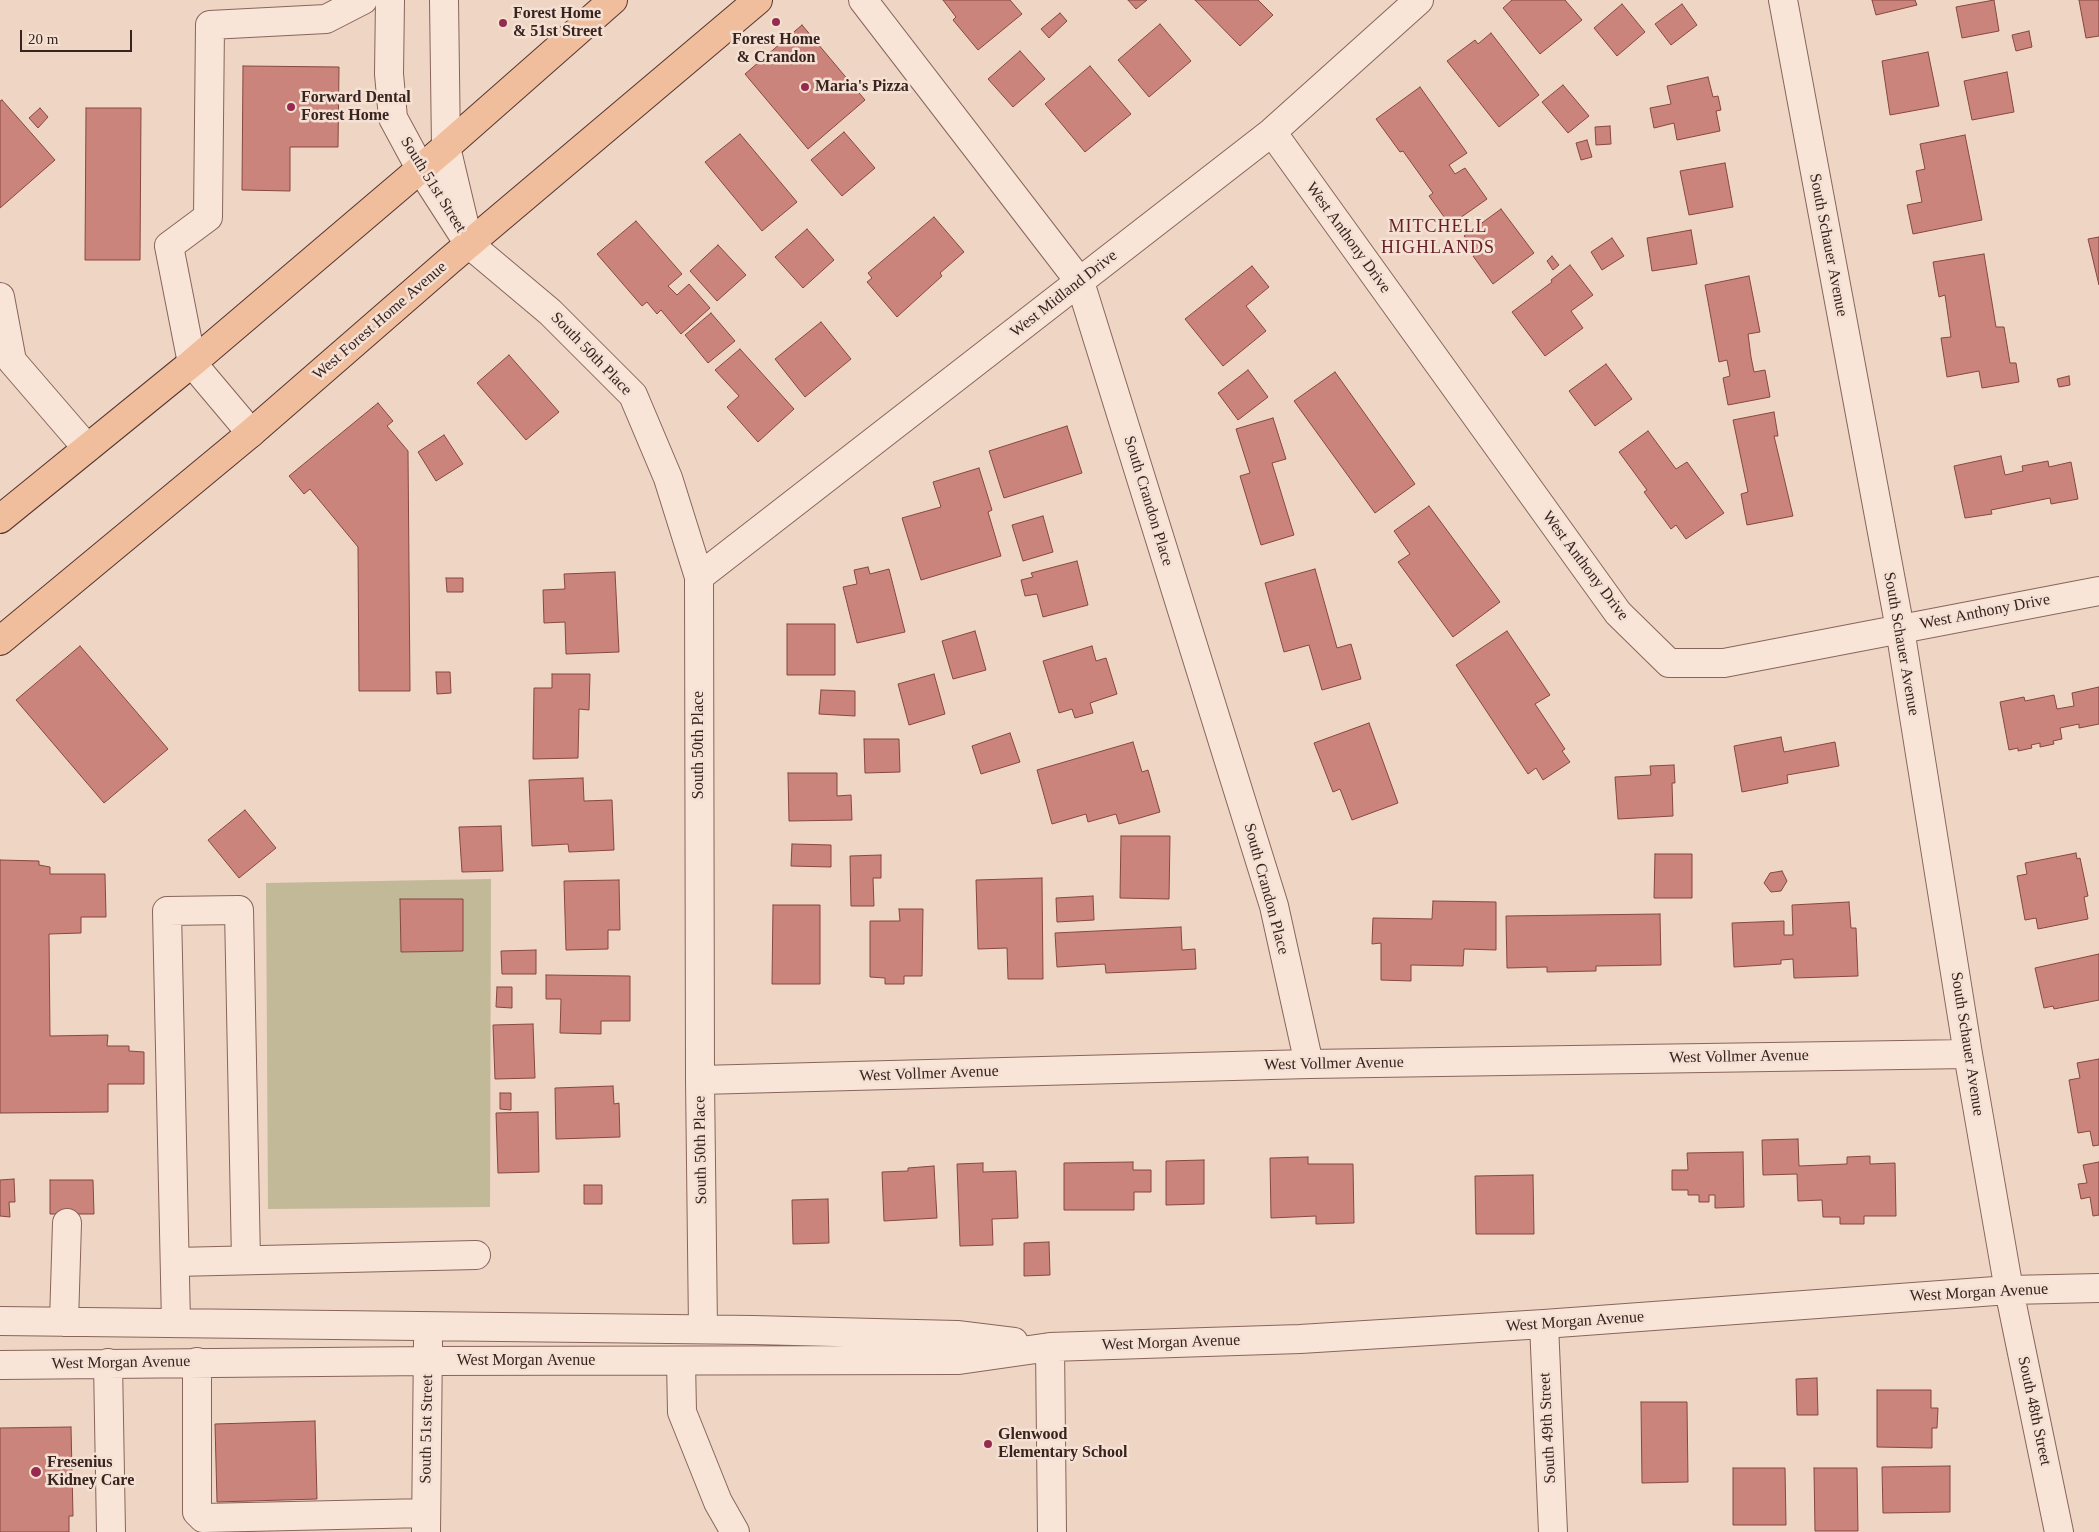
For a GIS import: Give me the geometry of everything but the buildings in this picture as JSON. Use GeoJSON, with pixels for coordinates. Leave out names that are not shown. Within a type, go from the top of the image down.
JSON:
{"type":"FeatureCollection","features":[{"type":"Feature","properties":{"kind":"main road"},"geometry":{"type":"LineString","coordinates":[[0,519],[192,363],[446,147],[613,0]]}},
{"type":"Feature","properties":{"kind":"main road","name":"West Forest Home Avenue"},"geometry":{"type":"LineString","coordinates":[[0,640],[251,433],[469,244],[758,0]]}},
{"type":"Feature","properties":{"kind":"street"},"geometry":{"type":"LineString","coordinates":[[251,433],[192,363],[169,246],[208,217],[210,25],[326,19],[363,0]]}},
{"type":"Feature","properties":{"kind":"street","name":"South 51st Street"},"geometry":{"type":"LineString","coordinates":[[390,0],[389,74],[393,118],[420,168],[469,244]]}},
{"type":"Feature","properties":{"kind":"street","name":"South 51st Street"},"geometry":{"type":"LineString","coordinates":[[444,0],[446,147],[469,244]]}},
{"type":"Feature","properties":{"kind":"street","name":"South Crandon Place"},"geometry":{"type":"LineString","coordinates":[[863,0],[1080,282],[1274,906],[1309,1064]]}},
{"type":"Feature","properties":{"kind":"street","name":"West Midland Drive"},"geometry":{"type":"LineString","coordinates":[[698,576],[1272,132],[1419,0]]}},
{"type":"Feature","properties":{"kind":"street","name":"South Schauer Avenue"},"geometry":{"type":"LineString","coordinates":[[1783,0],[1900,629],[1968,1054],[2009,1290]]}},
{"type":"Feature","properties":{"kind":"street","name":"West Anthony Drive"},"geometry":{"type":"LineString","coordinates":[[1272,132],[1618,613],[1669,663],[1724,663],[2099,591]]}},
{"type":"Feature","properties":{"kind":"street","name":"South 50th Place"},"geometry":{"type":"LineString","coordinates":[[469,244],[550,312],[633,395],[668,478],[698,576],[703,1329]]}},
{"type":"Feature","properties":{"kind":"street"},"geometry":{"type":"LineString","coordinates":[[0,297],[12,361],[88,448]]}},
{"type":"Feature","properties":{"kind":"street"},"geometry":{"type":"LineString","coordinates":[[176,1323],[167,911],[239,910],[246,1260]]}},
{"type":"Feature","properties":{"kind":"street","name":"West Vollmer Avenue"},"geometry":{"type":"LineString","coordinates":[[700,1080],[1309,1064],[1968,1054]]}},
{"type":"Feature","properties":{"kind":"street"},"geometry":{"type":"LineString","coordinates":[[64,1322],[67,1223]]}},
{"type":"Feature","properties":{"kind":"street"},"geometry":{"type":"LineString","coordinates":[[175,1262],[476,1255]]}},
{"type":"Feature","properties":{"kind":"street","name":"West Morgan Avenue"},"geometry":{"type":"LineString","coordinates":[[0,1365],[108,1362],[959,1360],[1050,1347],[1300,1339],[1544,1324],[2009,1290],[2099,1288]]}},
{"type":"Feature","properties":{"kind":"street","name":"South 48th Street"},"geometry":{"type":"LineString","coordinates":[[2009,1290],[2059,1532]]}},
{"type":"Feature","properties":{"kind":"street","name":"West Morgan Avenue"},"geometry":{"type":"LineString","coordinates":[[0,1321],[703,1329],[957,1335],[1050,1347]]}},
{"type":"Feature","properties":{"kind":"street","name":"South 49th Street"},"geometry":{"type":"LineString","coordinates":[[1544,1324],[1553,1532]]}},
{"type":"Feature","properties":{"kind":"street","name":"South 51st Street"},"geometry":{"type":"LineString","coordinates":[[426,1522],[428,1326]]}},
{"type":"Feature","properties":{"kind":"street"},"geometry":{"type":"LineString","coordinates":[[1050,1347],[1052,1532]]}},
{"type":"Feature","properties":{"kind":"street"},"geometry":{"type":"LineString","coordinates":[[681,1361],[682,1412],[718,1502],[735,1532]]}},
{"type":"Feature","properties":{"kind":"street"},"geometry":{"type":"LineString","coordinates":[[108,1362],[111,1532]]}},
{"type":"Feature","properties":{"kind":"street"},"geometry":{"type":"LineString","coordinates":[[197,1362],[197,1512],[203,1518],[426,1522]]}},
{"type":"Feature","properties":{"kind":"shaded area"},"geometry":{"type":"Polygon","coordinates":[[[491,879],[490,1207],[268,1209],[266,883],[491,879]]]}},
{"type":"Feature","properties":{"kind":"place","name":"Forest Home & Crandon"},"geometry":{"type":"Point","coordinates":[776,22]}},
{"type":"Feature","properties":{"kind":"place","name":"Forest Home & 51st Street"},"geometry":{"type":"Point","coordinates":[503,23]}},
{"type":"Feature","properties":{"kind":"place","name":"Maria's Pizza"},"geometry":{"type":"Point","coordinates":[805,87]}},
{"type":"Feature","properties":{"kind":"place","name":"Forward Dental Forest Home"},"geometry":{"type":"Point","coordinates":[291,107]}},
{"type":"Feature","properties":{"kind":"place","name":"Glenwood Elementary School"},"geometry":{"type":"Point","coordinates":[988,1444]}},
{"type":"Feature","properties":{"kind":"place","name":"Fresenius Kidney Care"},"geometry":{"type":"Point","coordinates":[36,1472]}},
{"type":"Feature","properties":{"kind":"district","name":"MITCHELL HIGHLANDS"},"geometry":{"type":"Point","coordinates":[1438,237]}}]}
